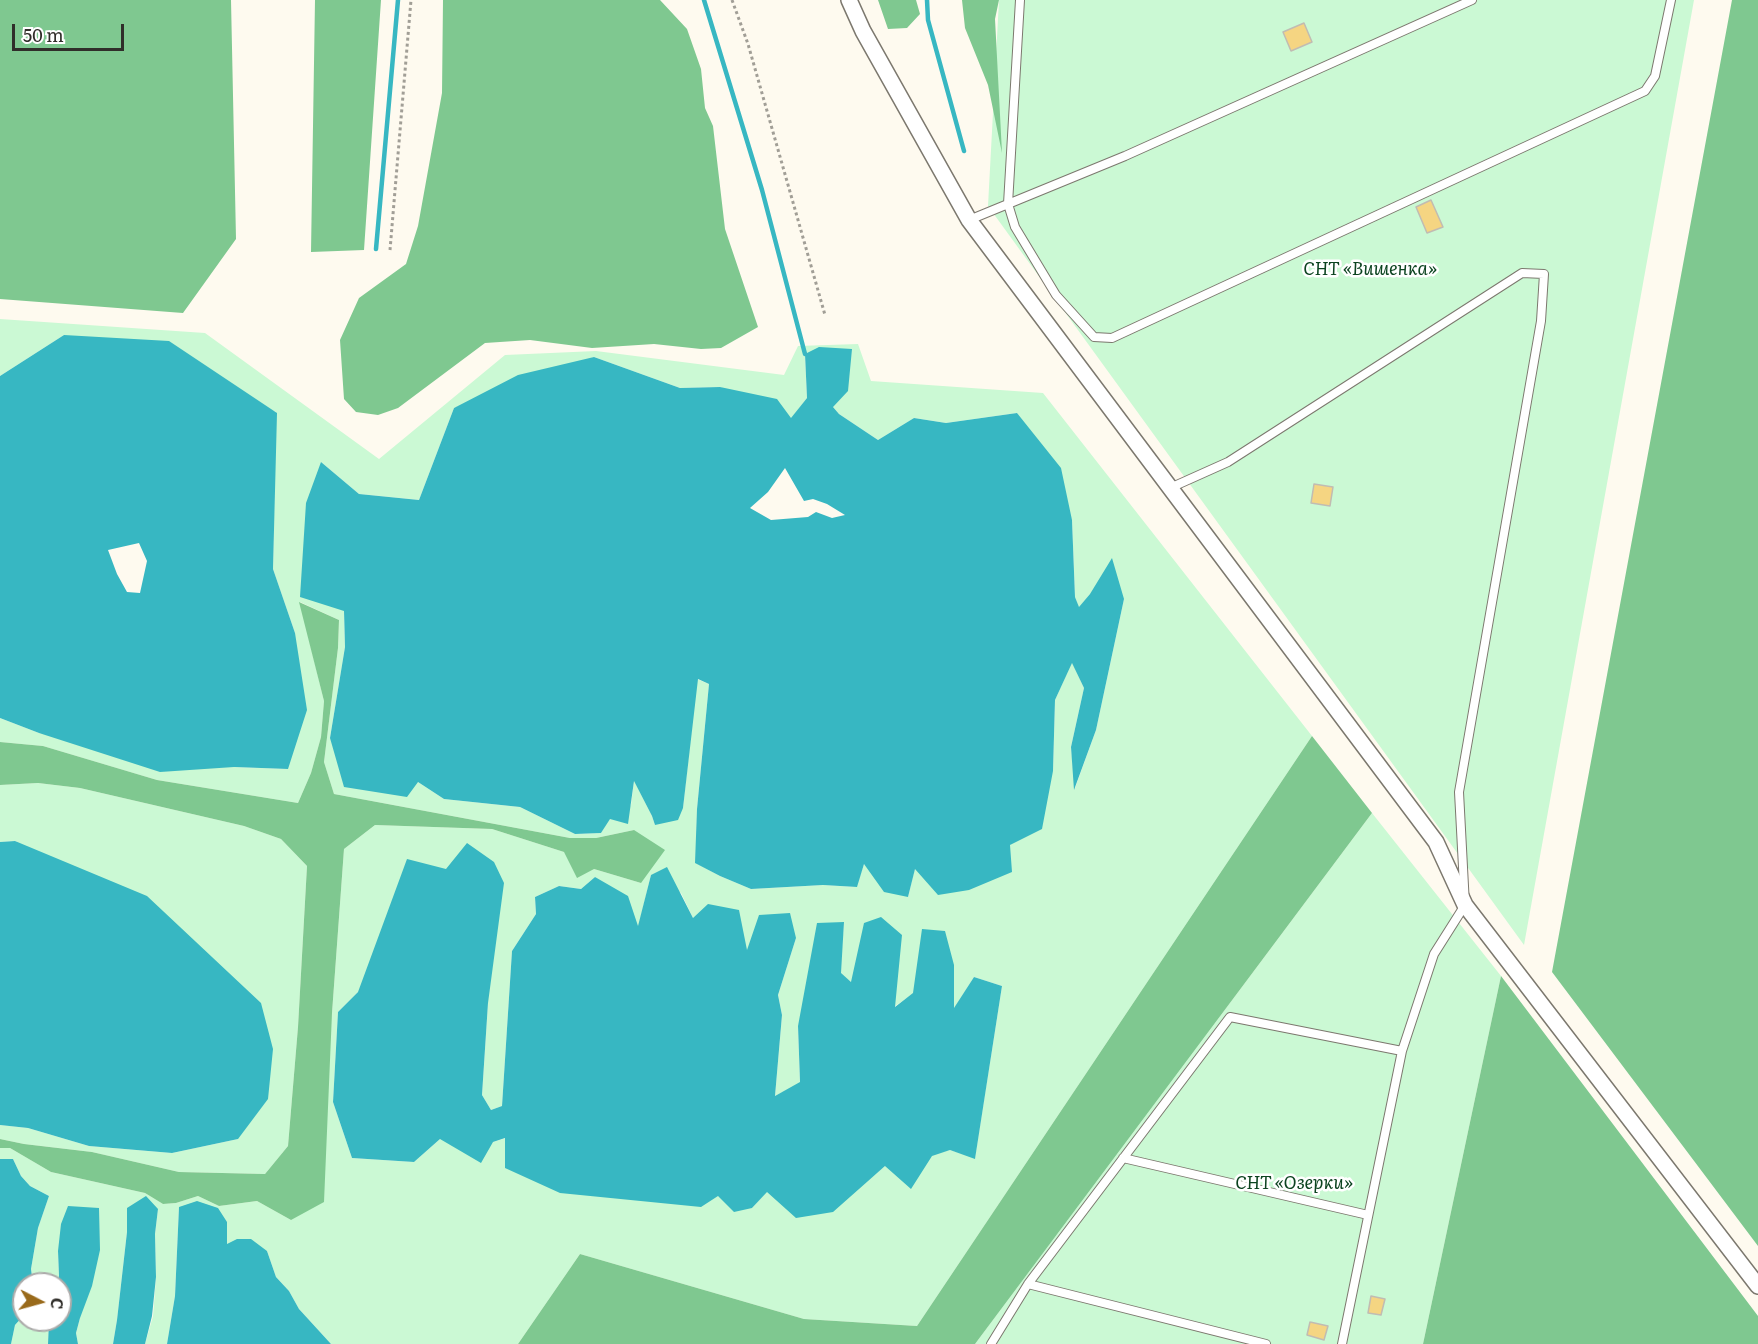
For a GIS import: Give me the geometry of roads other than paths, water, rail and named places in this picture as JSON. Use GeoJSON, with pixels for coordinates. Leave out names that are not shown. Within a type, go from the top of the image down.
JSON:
{"type":"FeatureCollection","features":[{"type":"Feature","properties":{"kind":"street"},"geometry":{"type":"LineString","coordinates":[[849,0],[863,32],[969,220],[1436,842],[1465,905],[1758,1286]]}},
{"type":"Feature","properties":{"kind":"lane"},"geometry":{"type":"LineString","coordinates":[[1020,0],[1008,204],[1015,227],[1056,295],[1094,337],[1112,338],[1645,91],[1655,76],[1671,0]]}},
{"type":"Feature","properties":{"kind":"lane"},"geometry":{"type":"LineString","coordinates":[[969,220],[1125,156],[1472,0]]}},
{"type":"Feature","properties":{"kind":"lane"},"geometry":{"type":"LineString","coordinates":[[1170,488],[1228,462],[1522,273],[1544,274],[1541,321],[1459,792],[1465,905],[1434,954],[1402,1052],[1342,1344]]}},
{"type":"Feature","properties":{"kind":"lane"},"geometry":{"type":"LineString","coordinates":[[991,1344],[1028,1284],[1230,1017],[1402,1052]]}},
{"type":"Feature","properties":{"kind":"lane"},"geometry":{"type":"LineString","coordinates":[[1123,1158],[1368,1215]]}},
{"type":"Feature","properties":{"kind":"lane"},"geometry":{"type":"LineString","coordinates":[[1028,1284],[1266,1344]]}},
{"type":"Feature","properties":{"kind":"water"},"geometry":{"type":"Polygon","coordinates":[[[64,335],[169,341],[277,413],[273,569],[295,633],[307,710],[288,769],[234,767],[160,772],[0,718],[0,376],[64,335]],[[139,543],[108,550],[127,592],[140,593],[147,561],[139,543]]]}},
{"type":"Feature","properties":{"kind":"water"},"geometry":{"type":"Polygon","coordinates":[[[819,347],[852,349],[848,391],[833,407],[839,414],[878,440],[914,418],[946,423],[1017,413],[1061,468],[1072,520],[1075,597],[1079,607],[1090,594],[1112,558],[1124,599],[1096,730],[1074,790],[1071,747],[1084,688],[1072,663],[1055,700],[1053,771],[1042,829],[1010,845],[1012,872],[969,890],[938,895],[915,869],[908,897],[884,892],[864,864],[857,887],[823,885],[751,889],[695,863],[697,809],[709,684],[698,679],[683,808],[678,820],[655,825],[634,781],[628,824],[610,819],[601,833],[575,834],[520,807],[444,799],[418,782],[407,797],[344,787],[330,738],[345,647],[344,611],[300,597],[306,503],[321,462],[359,494],[419,500],[454,408],[518,375],[594,357],[680,388],[720,387],[777,399],[791,418],[807,398],[805,354],[819,347]],[[785,468],[768,492],[750,508],[771,520],[808,517],[816,512],[832,518],[845,515],[813,499],[804,501],[785,468]]]}},
{"type":"Feature","properties":{"kind":"water"},"geometry":{"type":"Polygon","coordinates":[[[15,841],[147,896],[261,1003],[273,1049],[268,1099],[238,1139],[172,1153],[89,1146],[28,1128],[0,1125],[0,842],[15,841]]]}},
{"type":"Feature","properties":{"kind":"water"},"geometry":{"type":"Polygon","coordinates":[[[467,843],[494,862],[504,883],[488,1003],[482,1095],[491,1110],[502,1106],[512,951],[536,914],[535,897],[559,886],[581,889],[595,877],[628,896],[638,926],[651,875],[667,867],[693,918],[708,904],[739,910],[747,950],[759,915],[790,913],[796,938],[778,995],[782,1015],[775,1096],[800,1082],[798,1026],[817,923],[844,922],[841,973],[851,982],[864,923],[881,917],[902,935],[895,1007],[913,993],[922,929],[945,931],[954,965],[954,1008],[974,977],[1002,986],[975,1159],[950,1150],[932,1156],[911,1189],[885,1166],[833,1212],[796,1218],[767,1192],[752,1208],[734,1212],[718,1196],[701,1207],[560,1193],[505,1168],[505,1138],[493,1142],[481,1163],[440,1139],[414,1162],[352,1158],[333,1102],[338,1012],[358,992],[407,859],[446,869],[467,843]]]}},
{"type":"Feature","properties":{"kind":"water"},"geometry":{"type":"Polygon","coordinates":[[[0,1159],[13,1159],[21,1176],[30,1186],[49,1196],[38,1228],[31,1272],[12,1272],[14,1332],[11,1344],[0,1344],[0,1159]]]}},
{"type":"Feature","properties":{"kind":"water"},"geometry":{"type":"Polygon","coordinates":[[[146,1196],[158,1209],[155,1234],[156,1277],[152,1316],[145,1344],[113,1344],[127,1232],[127,1208],[146,1196]]]}},
{"type":"Feature","properties":{"kind":"water"},"geometry":{"type":"Polygon","coordinates":[[[197,1201],[218,1208],[227,1222],[227,1244],[237,1239],[251,1239],[267,1251],[276,1277],[289,1291],[299,1309],[331,1344],[167,1344],[175,1296],[179,1207],[197,1201]]]}},
{"type":"Feature","properties":{"kind":"water"},"geometry":{"type":"Polygon","coordinates":[[[68,1206],[99,1208],[100,1250],[92,1286],[76,1333],[78,1344],[48,1344],[48,1332],[72,1332],[72,1272],[59,1272],[61,1224],[68,1206]]]}},
{"type":"Feature","properties":{"kind":"waterway"},"geometry":{"type":"LineString","coordinates":[[376,249],[398,0]]}},
{"type":"Feature","properties":{"kind":"waterway"},"geometry":{"type":"LineString","coordinates":[[704,0],[762,190],[805,354]]}},
{"type":"Feature","properties":{"kind":"waterway"},"geometry":{"type":"LineString","coordinates":[[927,0],[928,20],[964,151]]}},
{"type":"Feature","properties":{"kind":"park label","name":"СНТ «Вишенка»"},"geometry":{"type":"Point","coordinates":[1370,270]}},
{"type":"Feature","properties":{"kind":"park label","name":"СНТ «Озерки»"},"geometry":{"type":"Point","coordinates":[1294,1184]}}]}
